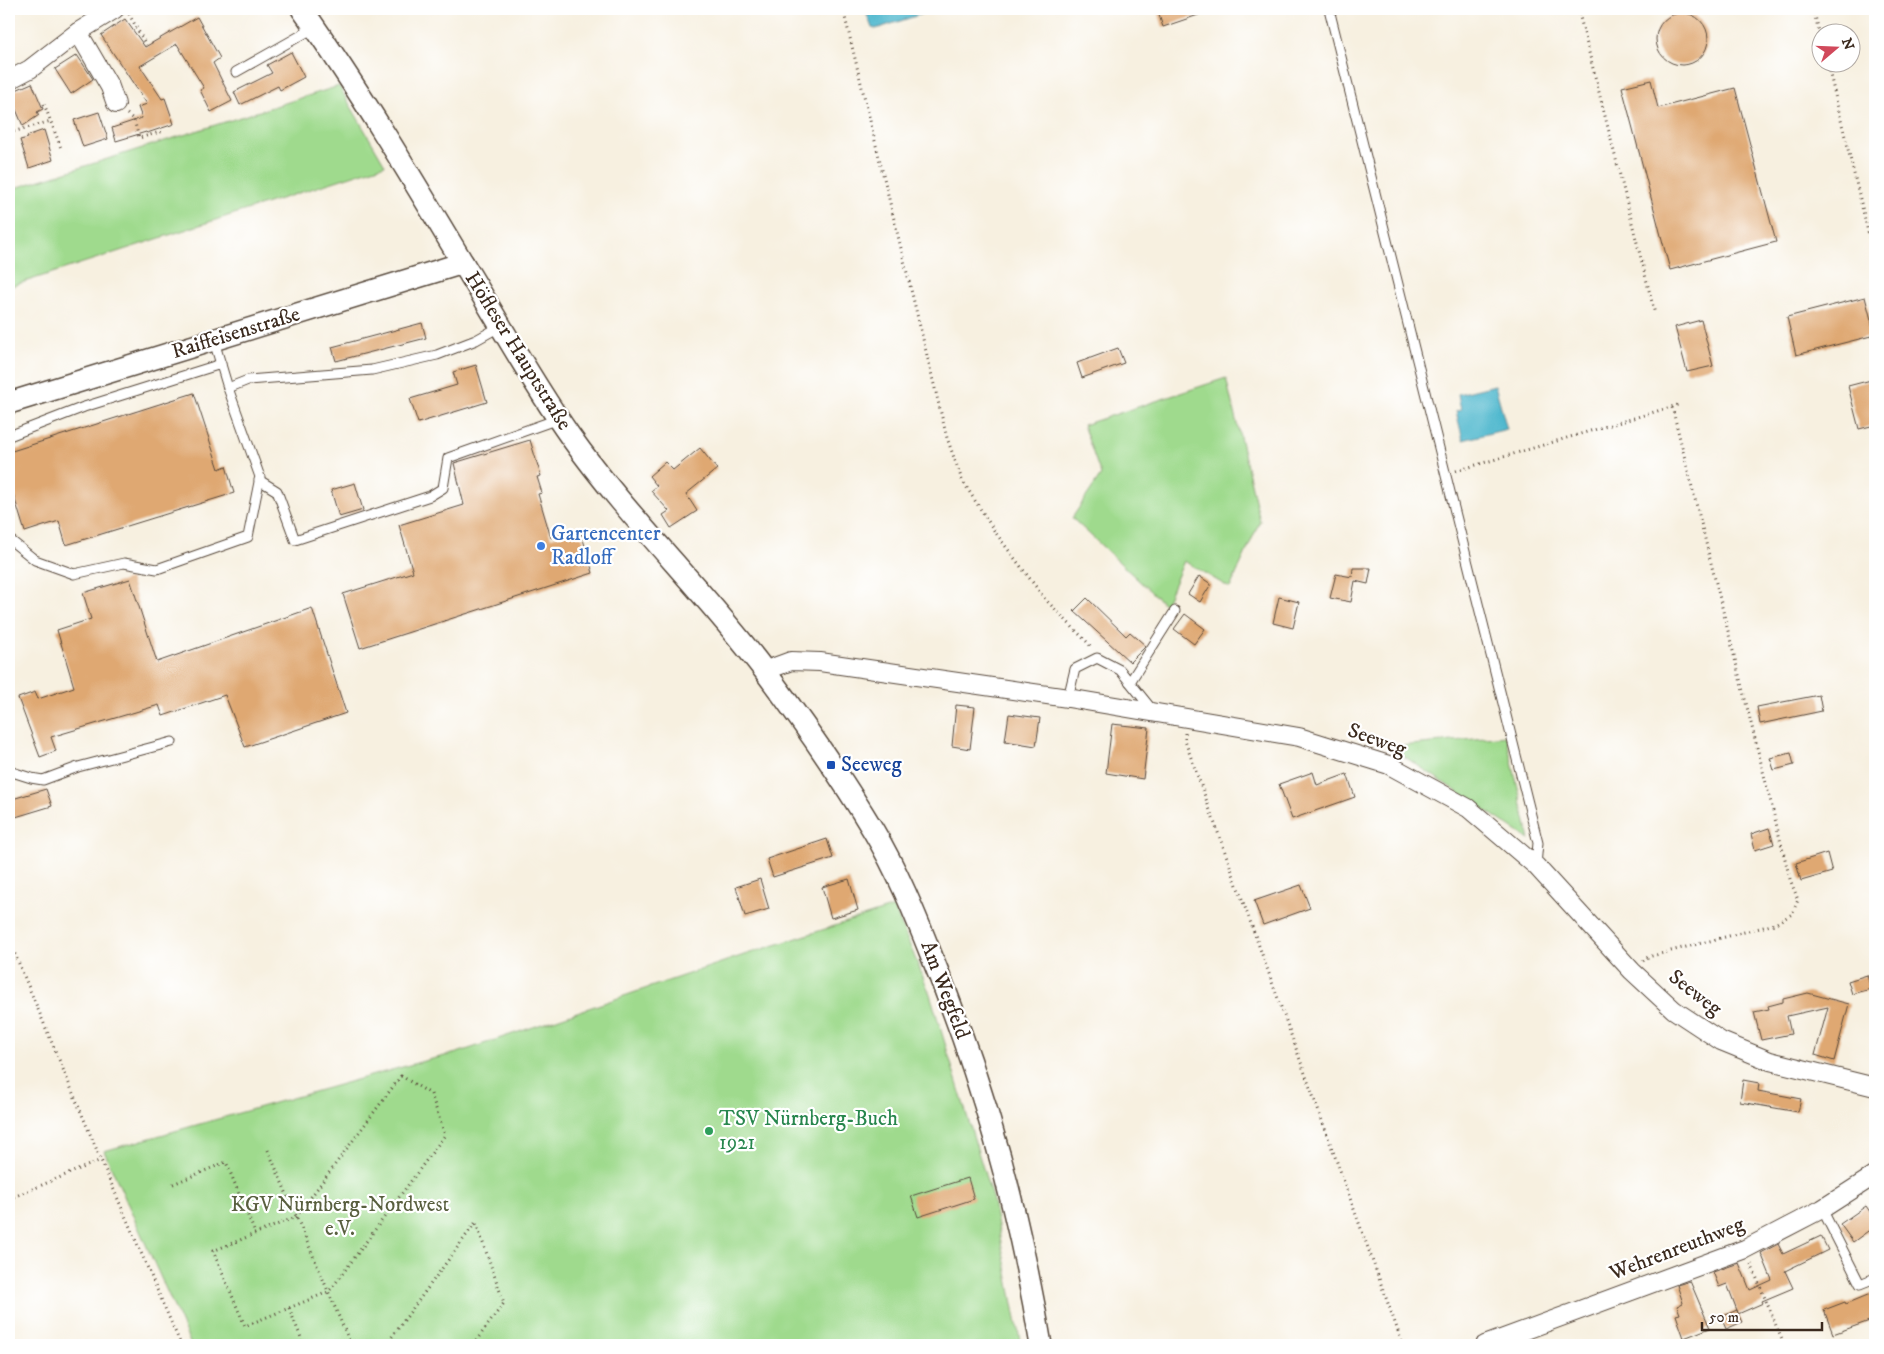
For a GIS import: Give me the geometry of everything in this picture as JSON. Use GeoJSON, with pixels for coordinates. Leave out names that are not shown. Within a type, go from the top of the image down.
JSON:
{"type":"FeatureCollection","features":[{"type":"Feature","properties":{"kind":"street"},"geometry":{"type":"LineString","coordinates":[[9,80],[30,70],[78,32],[115,9]]}},
{"type":"Feature","properties":{"kind":"street","name":"Höfleser Hauptstraße"},"geometry":{"type":"LineString","coordinates":[[302,9],[410,176],[558,419],[614,492],[722,618],[764,671]]}},
{"type":"Feature","properties":{"kind":"street"},"geometry":{"type":"LineString","coordinates":[[78,32],[110,87],[116,104]]}},
{"type":"Feature","properties":{"kind":"street","name":"Raiffeisenstraße"},"geometry":{"type":"LineString","coordinates":[[9,403],[463,263]]}},
{"type":"Feature","properties":{"kind":"street","name":"Seeweg"},"geometry":{"type":"LineString","coordinates":[[764,671],[791,661],[820,662],[1068,698],[1299,737],[1388,764],[1468,808],[1536,866],[1632,971],[1674,1010],[1721,1041],[1770,1061],[1875,1087]]}},
{"type":"Feature","properties":{"kind":"street","name":"Am Wegfeld"},"geometry":{"type":"LineString","coordinates":[[764,671],[846,786],[874,831],[903,887],[927,943],[967,1048],[996,1144],[1029,1277],[1040,1345]]}},
{"type":"Feature","properties":{"kind":"street","name":"Wehrenreuthweg"},"geometry":{"type":"LineString","coordinates":[[1485,1345],[1745,1249],[1822,1209],[1875,1175]]}},
{"type":"Feature","properties":{"kind":"lane"},"geometry":{"type":"LineString","coordinates":[[1329,9],[1538,844],[1536,866]]}},
{"type":"Feature","properties":{"kind":"lane"},"geometry":{"type":"LineString","coordinates":[[236,72],[315,27]]}},
{"type":"Feature","properties":{"kind":"lane"},"geometry":{"type":"LineString","coordinates":[[228,388],[248,380],[372,370],[437,355],[476,340],[501,326]]}},
{"type":"Feature","properties":{"kind":"lane"},"geometry":{"type":"LineString","coordinates":[[9,539],[35,560],[74,574],[124,564],[157,569],[248,537],[260,477],[228,388],[214,340]]}},
{"type":"Feature","properties":{"kind":"lane"},"geometry":{"type":"LineString","coordinates":[[9,436],[84,407],[221,364]]}},
{"type":"Feature","properties":{"kind":"lane"},"geometry":{"type":"LineString","coordinates":[[259,480],[276,491],[295,540],[430,496],[443,488],[448,458],[558,419]]}},
{"type":"Feature","properties":{"kind":"lane"},"geometry":{"type":"LineString","coordinates":[[1130,682],[1175,611]]}},
{"type":"Feature","properties":{"kind":"lane"},"geometry":{"type":"LineString","coordinates":[[1068,698],[1075,669],[1097,658],[1120,670],[1154,712]]}},
{"type":"Feature","properties":{"kind":"lane"},"geometry":{"type":"LineString","coordinates":[[9,771],[43,780],[78,767],[172,742]]}},
{"type":"Feature","properties":{"kind":"lane"},"geometry":{"type":"LineString","coordinates":[[1822,1209],[1860,1284],[1875,1278]]}},
{"type":"Feature","properties":{"kind":"path"},"geometry":{"type":"LineString","coordinates":[[126,9],[146,45]]}},
{"type":"Feature","properties":{"kind":"path"},"geometry":{"type":"LineString","coordinates":[[843,9],[948,438],[962,480],[995,532],[1045,600],[1089,644],[1097,658]]}},
{"type":"Feature","properties":{"kind":"path"},"geometry":{"type":"LineString","coordinates":[[1578,9],[1655,314]]}},
{"type":"Feature","properties":{"kind":"path"},"geometry":{"type":"LineString","coordinates":[[1813,9],[1817,22]]}},
{"type":"Feature","properties":{"kind":"path"},"geometry":{"type":"LineString","coordinates":[[1828,72],[1875,261]]}},
{"type":"Feature","properties":{"kind":"path"},"geometry":{"type":"LineString","coordinates":[[44,104],[61,148]]}},
{"type":"Feature","properties":{"kind":"path"},"geometry":{"type":"LineString","coordinates":[[116,104],[134,120],[139,138],[164,131]]}},
{"type":"Feature","properties":{"kind":"path"},"geometry":{"type":"LineString","coordinates":[[9,133],[51,121]]}},
{"type":"Feature","properties":{"kind":"path"},"geometry":{"type":"LineString","coordinates":[[1446,474],[1681,404]]}},
{"type":"Feature","properties":{"kind":"path"},"geometry":{"type":"LineString","coordinates":[[1632,971],[1648,957],[1775,924],[1792,914],[1798,900],[1790,879],[1672,407]]}},
{"type":"Feature","properties":{"kind":"path"},"geometry":{"type":"LineString","coordinates":[[1185,718],[1185,741],[1188,750],[1403,1345]]}},
{"type":"Feature","properties":{"kind":"path"},"geometry":{"type":"LineString","coordinates":[[9,940],[100,1160],[181,1345]]}},
{"type":"Feature","properties":{"kind":"path"},"geometry":{"type":"LineString","coordinates":[[401,1076],[431,1094],[445,1136],[332,1288],[328,1292],[245,1326],[213,1251],[255,1233],[296,1217],[401,1076]]}},
{"type":"Feature","properties":{"kind":"path"},"geometry":{"type":"LineString","coordinates":[[268,1150],[351,1345]]}},
{"type":"Feature","properties":{"kind":"path"},"geometry":{"type":"LineString","coordinates":[[9,1200],[100,1160]]}},
{"type":"Feature","properties":{"kind":"path"},"geometry":{"type":"LineString","coordinates":[[173,1184],[226,1162],[255,1233]]}},
{"type":"Feature","properties":{"kind":"path"},"geometry":{"type":"LineString","coordinates":[[386,1345],[476,1222],[504,1303],[473,1345]]}},
{"type":"Feature","properties":{"kind":"path"},"geometry":{"type":"LineString","coordinates":[[1745,1249],[1784,1345]]}},
{"type":"Feature","properties":{"kind":"path"},"geometry":{"type":"LineString","coordinates":[[289,1308],[304,1345]]}},
{"type":"Feature","properties":{"kind":"green space"},"geometry":{"type":"Polygon","coordinates":[[[339,86],[385,165],[9,287],[9,190],[339,86]]]}},
{"type":"Feature","properties":{"kind":"green space"},"geometry":{"type":"Polygon","coordinates":[[[1226,378],[1260,521],[1230,588],[1184,561],[1165,605],[1072,518],[1101,475],[1083,425],[1226,378]]]}},
{"type":"Feature","properties":{"kind":"green space"},"geometry":{"type":"Polygon","coordinates":[[[1506,736],[1530,840],[1390,747],[1506,736]]]}},
{"type":"Feature","properties":{"kind":"green space","name":"TSV Nürnberg-Buch 1921"},"geometry":{"type":"Polygon","coordinates":[[[894,907],[930,994],[993,1201],[1021,1345],[191,1345],[104,1151],[457,1053],[744,955],[894,907]]]}},
{"type":"Feature","properties":{"kind":"water"},"geometry":{"type":"Polygon","coordinates":[[[868,9],[937,9],[876,29],[872,28],[866,12],[868,9]]]}},
{"type":"Feature","properties":{"kind":"water"},"geometry":{"type":"Polygon","coordinates":[[[1495,385],[1507,429],[1463,440],[1456,411],[1461,410],[1458,394],[1495,385]]]}},
{"type":"Feature","properties":{"kind":"building"},"geometry":{"type":"Polygon","coordinates":[[[1157,9],[1209,9],[1210,11],[1163,27],[1157,9]]]}},
{"type":"Feature","properties":{"kind":"building"},"geometry":{"type":"Polygon","coordinates":[[[1682,13],[1692,15],[1700,21],[1706,29],[1708,39],[1706,49],[1700,57],[1692,63],[1682,65],[1672,63],[1664,57],[1658,49],[1656,39],[1658,29],[1664,21],[1672,15],[1682,13]]]}},
{"type":"Feature","properties":{"kind":"building"},"geometry":{"type":"Polygon","coordinates":[[[197,17],[220,58],[213,63],[232,101],[211,112],[200,90],[204,88],[177,44],[140,66],[162,99],[165,98],[174,124],[116,141],[112,128],[142,118],[138,107],[147,104],[101,35],[125,19],[145,47],[197,17]]]}},
{"type":"Feature","properties":{"kind":"building"},"geometry":{"type":"Polygon","coordinates":[[[291,52],[304,77],[280,90],[278,86],[240,105],[234,92],[272,73],[267,65],[291,52]]]}},
{"type":"Feature","properties":{"kind":"building"},"geometry":{"type":"Polygon","coordinates":[[[77,55],[93,79],[71,94],[55,69],[77,55]]]}},
{"type":"Feature","properties":{"kind":"building"},"geometry":{"type":"Polygon","coordinates":[[[1651,80],[1658,108],[1735,88],[1776,242],[1670,270],[1622,87],[1651,80]]]}},
{"type":"Feature","properties":{"kind":"building"},"geometry":{"type":"Polygon","coordinates":[[[32,83],[43,109],[37,112],[39,115],[23,126],[9,93],[32,83]]]}},
{"type":"Feature","properties":{"kind":"building"},"geometry":{"type":"Polygon","coordinates":[[[99,112],[108,139],[83,147],[74,120],[99,112]]]}},
{"type":"Feature","properties":{"kind":"building"},"geometry":{"type":"Polygon","coordinates":[[[44,130],[53,160],[29,168],[20,140],[44,130]]]}},
{"type":"Feature","properties":{"kind":"building"},"geometry":{"type":"Polygon","coordinates":[[[1865,297],[1875,335],[1796,355],[1787,317],[1865,297]]]}},
{"type":"Feature","properties":{"kind":"building"},"geometry":{"type":"Polygon","coordinates":[[[1701,320],[1713,366],[1687,372],[1675,327],[1701,320]]]}},
{"type":"Feature","properties":{"kind":"building"},"geometry":{"type":"Polygon","coordinates":[[[422,323],[426,338],[336,361],[332,347],[422,323]]]}},
{"type":"Feature","properties":{"kind":"building"},"geometry":{"type":"Polygon","coordinates":[[[1118,348],[1124,363],[1082,378],[1077,363],[1118,348]]]}},
{"type":"Feature","properties":{"kind":"building"},"geometry":{"type":"Polygon","coordinates":[[[476,365],[487,402],[418,423],[410,399],[457,385],[453,372],[476,365]]]}},
{"type":"Feature","properties":{"kind":"building"},"geometry":{"type":"Polygon","coordinates":[[[1875,379],[1875,425],[1859,429],[1848,386],[1875,379]]]}},
{"type":"Feature","properties":{"kind":"building"},"geometry":{"type":"Polygon","coordinates":[[[194,393],[219,469],[226,466],[234,493],[66,545],[59,521],[25,532],[9,480],[9,452],[194,393]]]}},
{"type":"Feature","properties":{"kind":"building"},"geometry":{"type":"Polygon","coordinates":[[[530,440],[541,476],[537,477],[542,493],[538,494],[551,538],[580,529],[593,573],[360,648],[343,594],[413,572],[399,525],[464,505],[454,463],[530,440]]]}},
{"type":"Feature","properties":{"kind":"building"},"geometry":{"type":"Polygon","coordinates":[[[700,448],[717,469],[686,494],[697,511],[671,528],[663,515],[669,511],[651,491],[657,486],[649,476],[665,462],[673,470],[700,448]]]}},
{"type":"Feature","properties":{"kind":"building"},"geometry":{"type":"Polygon","coordinates":[[[355,483],[363,510],[339,517],[331,490],[355,483]]]}},
{"type":"Feature","properties":{"kind":"building"},"geometry":{"type":"Polygon","coordinates":[[[1353,568],[1371,568],[1368,584],[1355,581],[1351,602],[1330,598],[1336,574],[1352,577],[1353,568]]]}},
{"type":"Feature","properties":{"kind":"building"},"geometry":{"type":"Polygon","coordinates":[[[1199,576],[1211,584],[1200,602],[1188,594],[1199,576]]]}},
{"type":"Feature","properties":{"kind":"building"},"geometry":{"type":"Polygon","coordinates":[[[130,579],[157,662],[312,608],[346,713],[245,747],[225,695],[163,716],[159,705],[51,737],[56,751],[40,757],[18,698],[35,692],[38,699],[74,687],[57,630],[91,619],[83,593],[130,579]]]}},
{"type":"Feature","properties":{"kind":"building"},"geometry":{"type":"Polygon","coordinates":[[[1279,597],[1299,602],[1293,628],[1273,623],[1279,597]]]}},
{"type":"Feature","properties":{"kind":"building"},"geometry":{"type":"Polygon","coordinates":[[[1087,598],[1126,636],[1130,632],[1146,646],[1130,662],[1074,611],[1087,598]]]}},
{"type":"Feature","properties":{"kind":"building"},"geometry":{"type":"Polygon","coordinates":[[[1185,614],[1205,629],[1194,644],[1174,629],[1185,614]]]}},
{"type":"Feature","properties":{"kind":"building"},"geometry":{"type":"Polygon","coordinates":[[[1819,695],[1822,711],[1760,724],[1757,707],[1819,695]]]}},
{"type":"Feature","properties":{"kind":"building"},"geometry":{"type":"Polygon","coordinates":[[[956,705],[975,707],[970,749],[952,746],[956,705]]]}},
{"type":"Feature","properties":{"kind":"building"},"geometry":{"type":"Polygon","coordinates":[[[1009,714],[1040,718],[1036,746],[1005,741],[1009,714]]]}},
{"type":"Feature","properties":{"kind":"building"},"geometry":{"type":"Polygon","coordinates":[[[1112,724],[1149,728],[1143,779],[1106,773],[1112,724]]]}},
{"type":"Feature","properties":{"kind":"building"},"geometry":{"type":"Polygon","coordinates":[[[1791,753],[1794,765],[1774,770],[1770,758],[1791,753]]]}},
{"type":"Feature","properties":{"kind":"building"},"geometry":{"type":"Polygon","coordinates":[[[1313,772],[1317,785],[1347,774],[1355,797],[1292,819],[1279,784],[1313,772]]]}},
{"type":"Feature","properties":{"kind":"building"},"geometry":{"type":"Polygon","coordinates":[[[46,789],[52,806],[9,819],[9,800],[46,789]]]}},
{"type":"Feature","properties":{"kind":"building"},"geometry":{"type":"Polygon","coordinates":[[[1769,828],[1774,844],[1755,850],[1751,834],[1769,828]]]}},
{"type":"Feature","properties":{"kind":"building"},"geometry":{"type":"Polygon","coordinates":[[[827,839],[833,858],[773,877],[767,859],[827,839]]]}},
{"type":"Feature","properties":{"kind":"building"},"geometry":{"type":"Polygon","coordinates":[[[1827,853],[1832,872],[1801,881],[1796,863],[1827,853]]]}},
{"type":"Feature","properties":{"kind":"building"},"geometry":{"type":"Polygon","coordinates":[[[760,879],[769,909],[745,916],[736,887],[760,879]]]}},
{"type":"Feature","properties":{"kind":"building"},"geometry":{"type":"Polygon","coordinates":[[[849,879],[858,910],[831,918],[822,887],[849,879]]]}},
{"type":"Feature","properties":{"kind":"building"},"geometry":{"type":"Polygon","coordinates":[[[1301,885],[1310,908],[1263,925],[1254,901],[1301,885]]]}},
{"type":"Feature","properties":{"kind":"building"},"geometry":{"type":"Polygon","coordinates":[[[1867,975],[1871,989],[1852,994],[1848,981],[1867,975]]]}},
{"type":"Feature","properties":{"kind":"building"},"geometry":{"type":"Polygon","coordinates":[[[1808,993],[1849,1004],[1834,1061],[1815,1055],[1828,1007],[1787,1016],[1791,1034],[1761,1040],[1754,1012],[1769,1009],[1768,1006],[1783,1002],[1783,999],[1808,993]]]}},
{"type":"Feature","properties":{"kind":"building"},"geometry":{"type":"Polygon","coordinates":[[[1743,1080],[1759,1083],[1758,1091],[1801,1099],[1798,1112],[1740,1102],[1743,1080]]]}},
{"type":"Feature","properties":{"kind":"building"},"geometry":{"type":"Polygon","coordinates":[[[968,1178],[974,1199],[918,1217],[911,1196],[968,1178]]]}},
{"type":"Feature","properties":{"kind":"building"},"geometry":{"type":"Polygon","coordinates":[[[1866,1206],[1875,1219],[1875,1226],[1853,1242],[1840,1224],[1866,1206]]]}},
{"type":"Feature","properties":{"kind":"building"},"geometry":{"type":"Polygon","coordinates":[[[1821,1236],[1828,1250],[1785,1271],[1793,1288],[1738,1314],[1742,1322],[1726,1329],[1721,1317],[1737,1310],[1727,1284],[1719,1287],[1713,1272],[1739,1263],[1750,1290],[1772,1280],[1761,1253],[1778,1244],[1783,1254],[1821,1236]]]}},
{"type":"Feature","properties":{"kind":"building"},"geometry":{"type":"Polygon","coordinates":[[[1690,1281],[1710,1328],[1684,1338],[1676,1315],[1680,1314],[1677,1306],[1683,1303],[1677,1285],[1690,1281]]]}},
{"type":"Feature","properties":{"kind":"building"},"geometry":{"type":"Polygon","coordinates":[[[1875,1292],[1875,1319],[1833,1334],[1824,1310],[1845,1302],[1846,1304],[1875,1292]]]}},
{"type":"Feature","properties":{"kind":"place","name":"Gartencenter Radloff"},"geometry":{"type":"Point","coordinates":[541,546]}},
{"type":"Feature","properties":{"kind":"place","name":"Seeweg"},"geometry":{"type":"Point","coordinates":[831,765]}},
{"type":"Feature","properties":{"kind":"place","name":"TSV Nürnberg-Buch 1921"},"geometry":{"type":"Point","coordinates":[709,1131]}},
{"type":"Feature","properties":{"kind":"park label","name":"KGV Nürnberg-Nordwest e.V."},"geometry":{"type":"Point","coordinates":[340,1217]}}]}
